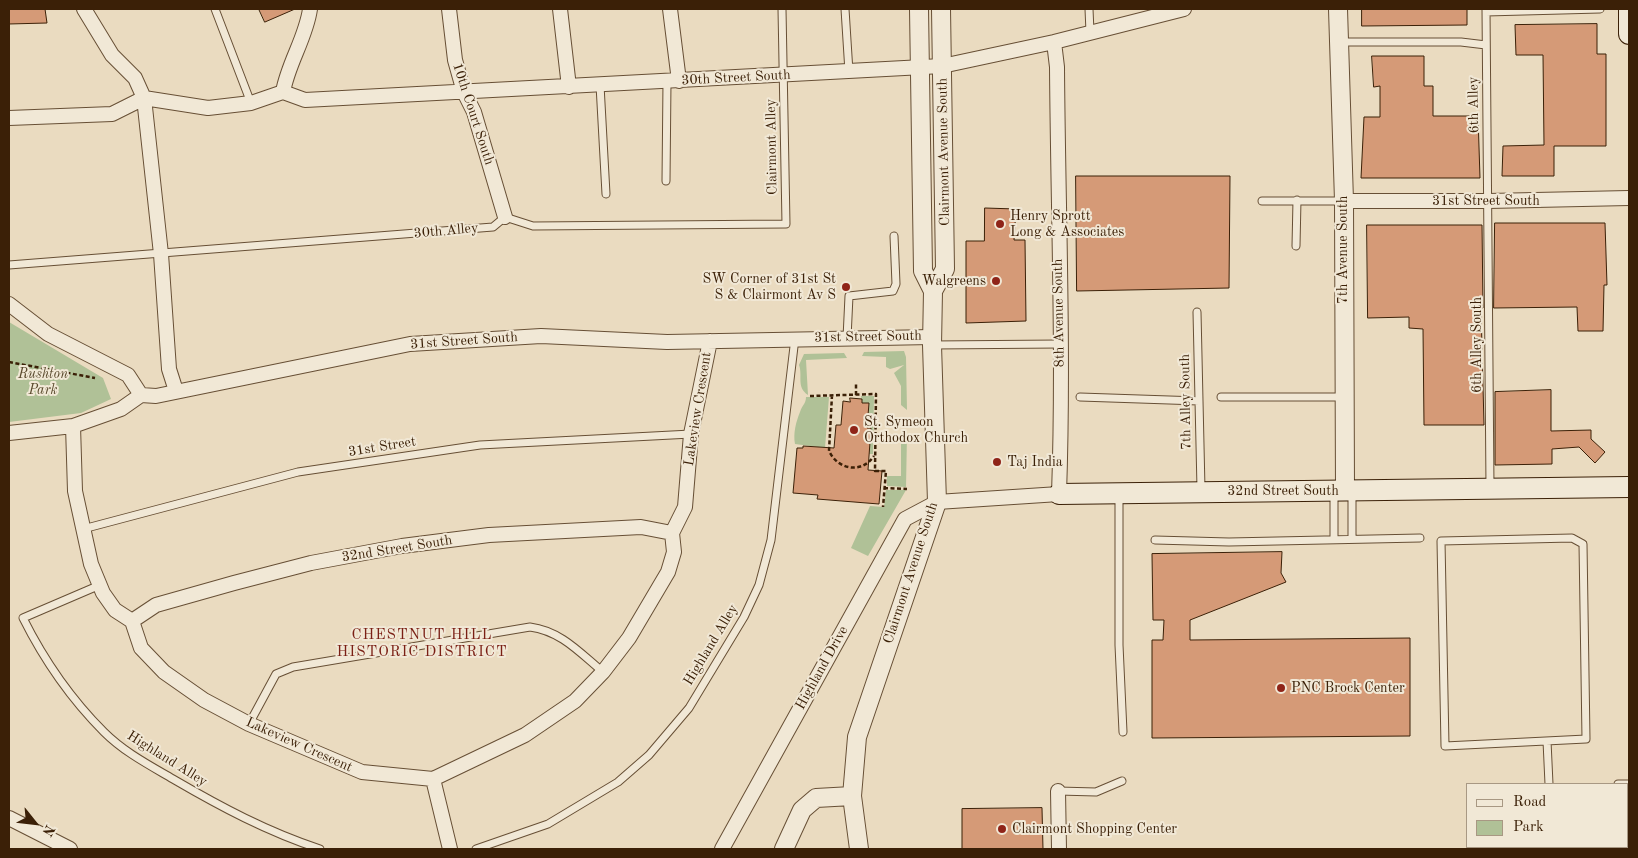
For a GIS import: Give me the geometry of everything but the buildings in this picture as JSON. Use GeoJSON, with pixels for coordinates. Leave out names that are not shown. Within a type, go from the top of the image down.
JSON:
{"type":"FeatureCollection","features":[{"type":"Feature","properties":{"kind":"main road"},"geometry":{"type":"LineString","coordinates":[[1629,9],[1629,34]]}},
{"type":"Feature","properties":{"kind":"main road","name":"32nd Street South"},"geometry":{"type":"LineString","coordinates":[[1059,494],[1629,487]]}},
{"type":"Feature","properties":{"kind":"street"},"geometry":{"type":"LineString","coordinates":[[9,118],[112,114],[144,98],[208,108],[251,103],[283,92],[286,74],[308,23],[310,9]]}},
{"type":"Feature","properties":{"kind":"street","name":"10th Court South"},"geometry":{"type":"LineString","coordinates":[[449,9],[455,60],[464,92],[474,112],[506,217]]}},
{"type":"Feature","properties":{"kind":"street"},"geometry":{"type":"LineString","coordinates":[[560,9],[569,86]]}},
{"type":"Feature","properties":{"kind":"street"},"geometry":{"type":"LineString","coordinates":[[670,9],[673,82]]}},
{"type":"Feature","properties":{"kind":"street","name":"Clairmont Avenue South"},"geometry":{"type":"LineString","coordinates":[[859,849],[852,796],[857,737],[937,502],[932,341],[933,291],[945,269],[941,9]]}},
{"type":"Feature","properties":{"kind":"street","name":"30th Street South"},"geometry":{"type":"LineString","coordinates":[[283,92],[305,100],[849,73],[942,66],[1054,42],[1184,9]]}},
{"type":"Feature","properties":{"kind":"street","name":"7th Avenue South"},"geometry":{"type":"LineString","coordinates":[[1338,9],[1344,201],[1344,491]]}},
{"type":"Feature","properties":{"kind":"street"},"geometry":{"type":"LineString","coordinates":[[88,10],[112,55],[135,78],[144,98],[161,254],[168,369],[176,391]]}},
{"type":"Feature","properties":{"kind":"street","name":"Clairmont Avenue South"},"geometry":{"type":"LineString","coordinates":[[919,12],[922,271],[933,291]]}},
{"type":"Feature","properties":{"kind":"street","name":"8th Avenue South"},"geometry":{"type":"LineString","coordinates":[[1054,42],[1057,67],[1060,344],[1059,494]]}},
{"type":"Feature","properties":{"kind":"street","name":"31st Street South"},"geometry":{"type":"LineString","coordinates":[[1344,201],[1488,201],[1629,198]]}},
{"type":"Feature","properties":{"kind":"street"},"geometry":{"type":"LineString","coordinates":[[9,304],[48,334],[128,375],[141,395],[121,409],[73,426],[9,433]]}},
{"type":"Feature","properties":{"kind":"street","name":"31st Street South"},"geometry":{"type":"LineString","coordinates":[[141,395],[156,396],[410,344],[542,336],[667,342],[795,338],[932,341]]}},
{"type":"Feature","properties":{"kind":"street","name":"Lakeview Crescent"},"geometry":{"type":"LineString","coordinates":[[132,621],[141,648],[164,672],[204,700],[249,724],[362,772],[433,779],[525,735],[575,700],[603,672],[629,638],[668,572],[674,552],[672,533],[685,507],[691,434],[710,341]]}},
{"type":"Feature","properties":{"kind":"street"},"geometry":{"type":"LineString","coordinates":[[73,426],[75,491],[91,564],[100,585],[115,610],[132,621]]}},
{"type":"Feature","properties":{"kind":"street","name":"32nd Street South"},"geometry":{"type":"LineString","coordinates":[[937,502],[1059,494]]}},
{"type":"Feature","properties":{"kind":"street","name":"Highland Drive"},"geometry":{"type":"LineString","coordinates":[[722,849],[906,519],[937,502]]}},
{"type":"Feature","properties":{"kind":"street","name":"32nd Street South"},"geometry":{"type":"LineString","coordinates":[[132,621],[156,605],[217,588],[310,563],[402,546],[489,535],[641,527],[672,533]]}},
{"type":"Feature","properties":{"kind":"street"},"geometry":{"type":"LineString","coordinates":[[433,779],[450,849]]}},
{"type":"Feature","properties":{"kind":"street"},"geometry":{"type":"LineString","coordinates":[[1058,791],[1059,849]]}},
{"type":"Feature","properties":{"kind":"street"},"geometry":{"type":"LineString","coordinates":[[784,849],[802,810],[816,798],[852,796]]}},
{"type":"Feature","properties":{"kind":"street"},"geometry":{"type":"LineString","coordinates":[[9,818],[70,849]]}},
{"type":"Feature","properties":{"kind":"lane"},"geometry":{"type":"LineString","coordinates":[[215,9],[251,103]]}},
{"type":"Feature","properties":{"kind":"lane","name":"Clairmont Alley"},"geometry":{"type":"LineString","coordinates":[[506,217],[533,226],[786,224],[782,9]]}},
{"type":"Feature","properties":{"kind":"lane"},"geometry":{"type":"LineString","coordinates":[[845,9],[849,73]]}},
{"type":"Feature","properties":{"kind":"lane"},"geometry":{"type":"LineString","coordinates":[[1089,9],[1090,32]]}},
{"type":"Feature","properties":{"kind":"lane"},"geometry":{"type":"LineString","coordinates":[[1486,11],[1600,9]]}},
{"type":"Feature","properties":{"kind":"lane","name":"6th Alley"},"geometry":{"type":"LineString","coordinates":[[1486,11],[1488,201]]}},
{"type":"Feature","properties":{"kind":"lane"},"geometry":{"type":"LineString","coordinates":[[1339,42],[1461,42],[1486,45]]}},
{"type":"Feature","properties":{"kind":"lane"},"geometry":{"type":"LineString","coordinates":[[666,180],[673,82]]}},
{"type":"Feature","properties":{"kind":"lane"},"geometry":{"type":"LineString","coordinates":[[600,85],[606,194]]}},
{"type":"Feature","properties":{"kind":"lane"},"geometry":{"type":"LineString","coordinates":[[1296,246],[1297,200]]}},
{"type":"Feature","properties":{"kind":"lane"},"geometry":{"type":"LineString","coordinates":[[1262,201],[1344,201]]}},
{"type":"Feature","properties":{"kind":"lane","name":"6th Alley South"},"geometry":{"type":"LineString","coordinates":[[1488,201],[1490,488]]}},
{"type":"Feature","properties":{"kind":"lane","name":"30th Alley"},"geometry":{"type":"LineString","coordinates":[[9,265],[493,227],[506,217]]}},
{"type":"Feature","properties":{"kind":"lane"},"geometry":{"type":"LineString","coordinates":[[848,338],[849,296],[892,291],[896,284],[894,236]]}},
{"type":"Feature","properties":{"kind":"lane","name":"7th Alley South"},"geometry":{"type":"LineString","coordinates":[[1197,312],[1201,491]]}},
{"type":"Feature","properties":{"kind":"lane","name":"Highland Alley"},"geometry":{"type":"LineString","coordinates":[[476,849],[548,824],[618,782],[648,755],[689,708],[744,617],[759,585],[771,540],[795,338]]}},
{"type":"Feature","properties":{"kind":"lane"},"geometry":{"type":"LineString","coordinates":[[932,341],[1060,344]]}},
{"type":"Feature","properties":{"kind":"lane"},"geometry":{"type":"LineString","coordinates":[[1080,397],[1199,401]]}},
{"type":"Feature","properties":{"kind":"lane"},"geometry":{"type":"LineString","coordinates":[[1221,397],[1343,397]]}},
{"type":"Feature","properties":{"kind":"lane","name":"31st Street"},"geometry":{"type":"LineString","coordinates":[[83,529],[298,472],[480,444],[691,434]]}},
{"type":"Feature","properties":{"kind":"lane"},"geometry":{"type":"LineString","coordinates":[[1344,491],[1352,540]]}},
{"type":"Feature","properties":{"kind":"lane"},"geometry":{"type":"LineString","coordinates":[[1334,540],[1344,491]]}},
{"type":"Feature","properties":{"kind":"lane"},"geometry":{"type":"LineString","coordinates":[[1119,493],[1118,645],[1123,732]]}},
{"type":"Feature","properties":{"kind":"lane"},"geometry":{"type":"LineString","coordinates":[[1155,540],[1228,542],[1420,538]]}},
{"type":"Feature","properties":{"kind":"lane"},"geometry":{"type":"LineString","coordinates":[[1572,538],[1583,544],[1586,739],[1547,741],[1445,746],[1441,541],[1572,538]]}},
{"type":"Feature","properties":{"kind":"lane","name":"Highland Alley"},"geometry":{"type":"LineString","coordinates":[[100,585],[23,618],[62,686],[105,733],[135,757],[229,811],[281,837],[320,849]]}},
{"type":"Feature","properties":{"kind":"lane"},"geometry":{"type":"LineString","coordinates":[[249,724],[276,674],[292,667],[530,627],[546,629],[560,636],[603,672]]}},
{"type":"Feature","properties":{"kind":"lane"},"geometry":{"type":"LineString","coordinates":[[1547,741],[1549,783]]}},
{"type":"Feature","properties":{"kind":"lane"},"geometry":{"type":"LineString","coordinates":[[1058,791],[1096,792],[1122,781]]}},
{"type":"Feature","properties":{"kind":"path"},"geometry":{"type":"LineString","coordinates":[[9,362],[95,378]]}},
{"type":"Feature","properties":{"kind":"path"},"geometry":{"type":"LineString","coordinates":[[856,383],[856,395]]}},
{"type":"Feature","properties":{"kind":"path"},"geometry":{"type":"LineString","coordinates":[[810,396],[876,394],[875,471],[886,471],[883,507]]}},
{"type":"Feature","properties":{"kind":"path"},"geometry":{"type":"LineString","coordinates":[[832,395],[828,451],[831,456],[841,465],[855,468],[867,464],[875,455]]}},
{"type":"Feature","properties":{"kind":"path"},"geometry":{"type":"LineString","coordinates":[[884,488],[907,489]]}},
{"type":"Feature","properties":{"kind":"green space","name":"Rushton Park"},"geometry":{"type":"Polygon","coordinates":[[[9,322],[103,378],[111,399],[81,413],[9,422],[9,322]]]}},
{"type":"Feature","properties":{"kind":"green space"},"geometry":{"type":"Polygon","coordinates":[[[904,351],[906,357],[907,410],[901,405],[901,386],[894,373],[904,365],[890,369],[886,367],[886,357],[862,356],[864,352],[904,351]]]}},
{"type":"Feature","properties":{"kind":"green space"},"geometry":{"type":"Polygon","coordinates":[[[844,353],[847,358],[806,360],[808,395],[804,392],[801,385],[799,365],[804,354],[844,353]]]}},
{"type":"Feature","properties":{"kind":"green space"},"geometry":{"type":"Polygon","coordinates":[[[861,396],[874,396],[873,454],[869,454],[871,428],[867,428],[869,403],[862,403],[861,396]]]}},
{"type":"Feature","properties":{"kind":"green space"},"geometry":{"type":"Polygon","coordinates":[[[806,397],[829,397],[825,448],[795,444],[796,424],[806,397]]]}},
{"type":"Feature","properties":{"kind":"green space"},"geometry":{"type":"Polygon","coordinates":[[[907,435],[906,487],[887,486],[887,476],[901,476],[901,441],[907,435]]]}},
{"type":"Feature","properties":{"kind":"green space"},"geometry":{"type":"Polygon","coordinates":[[[886,490],[906,490],[868,556],[851,548],[870,506],[884,507],[886,490]]]}},
{"type":"Feature","properties":{"kind":"place","name":"Henry Sprott Long & Associates"},"geometry":{"type":"Point","coordinates":[1000,224]}},
{"type":"Feature","properties":{"kind":"place","name":"Walgreens"},"geometry":{"type":"Point","coordinates":[996,281]}},
{"type":"Feature","properties":{"kind":"place","name":"SW Corner of 31st St S & Clairmont Av S"},"geometry":{"type":"Point","coordinates":[846,287]}},
{"type":"Feature","properties":{"kind":"place","name":"St. Symeon Orthodox Church"},"geometry":{"type":"Point","coordinates":[854,430]}},
{"type":"Feature","properties":{"kind":"place","name":"Taj India"},"geometry":{"type":"Point","coordinates":[997,462]}},
{"type":"Feature","properties":{"kind":"place","name":"PNC Brock Center"},"geometry":{"type":"Point","coordinates":[1281,688]}},
{"type":"Feature","properties":{"kind":"place","name":"Clairmont Shopping Center"},"geometry":{"type":"Point","coordinates":[1002,829]}},
{"type":"Feature","properties":{"kind":"district","name":"CHESTNUT HILL HISTORIC DISTRICT"},"geometry":{"type":"Point","coordinates":[422,644]}}]}
